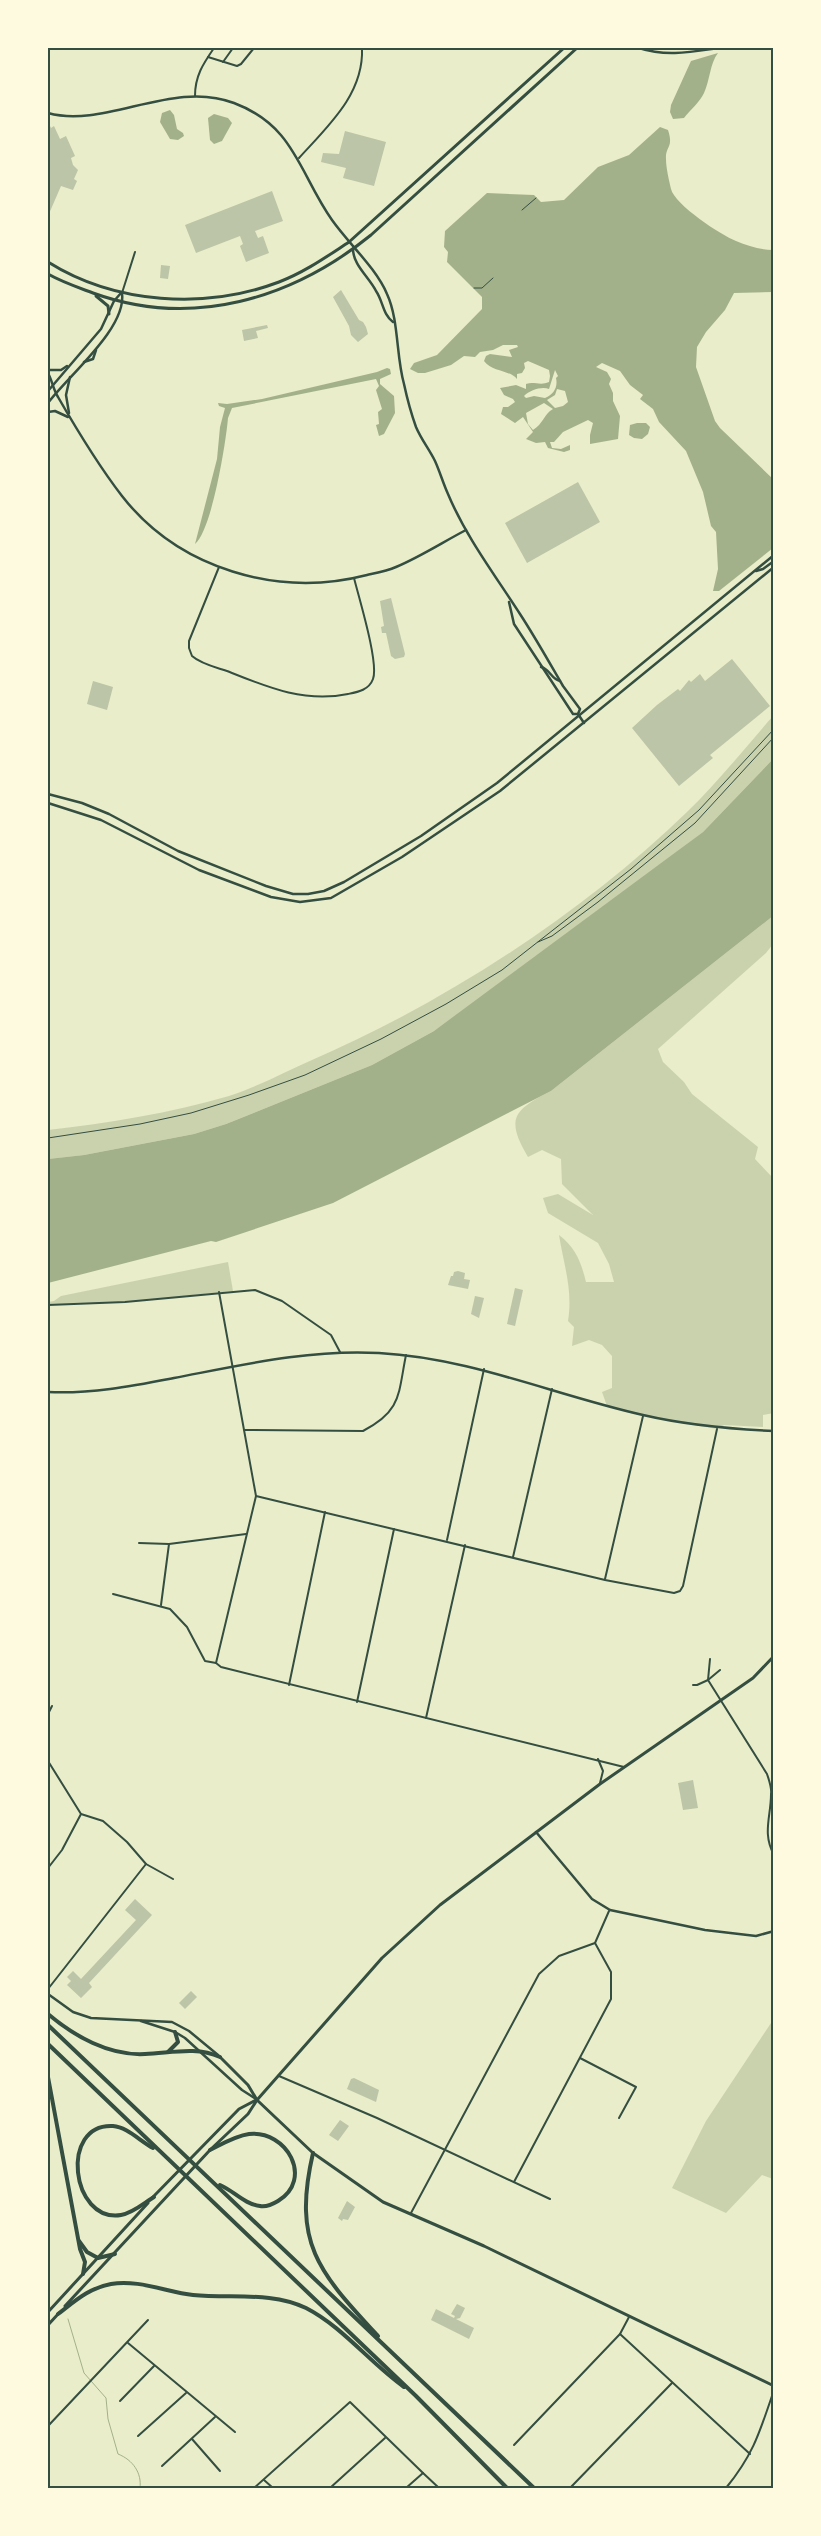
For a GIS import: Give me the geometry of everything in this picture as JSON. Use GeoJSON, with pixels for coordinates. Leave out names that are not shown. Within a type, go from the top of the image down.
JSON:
{"type":"FeatureCollection","features":[{"type":"Feature","properties":{"kind":"highway"},"geometry":{"type":"LineString","coordinates":[[48,2014],[76,2035],[103,2047],[142,2055],[199,2050],[220,2057]]}},
{"type":"Feature","properties":{"kind":"highway"},"geometry":{"type":"LineString","coordinates":[[48,2025],[534,2488]]}},
{"type":"Feature","properties":{"kind":"highway"},"geometry":{"type":"LineString","coordinates":[[168,2053],[178,2042],[175,2032]]}},
{"type":"Feature","properties":{"kind":"highway"},"geometry":{"type":"LineString","coordinates":[[48,2044],[416,2396],[507,2488]]}},
{"type":"Feature","properties":{"kind":"highway"},"geometry":{"type":"LineString","coordinates":[[48,2077],[78,2239],[85,2262],[83,2274]]}},
{"type":"Feature","properties":{"kind":"highway"},"geometry":{"type":"LineString","coordinates":[[154,2197],[136,2209],[121,2215],[102,2212],[88,2200],[83,2191],[78,2178],[78,2162],[80,2150],[90,2134],[99,2129],[113,2126],[128,2132],[157,2150]]}},
{"type":"Feature","properties":{"kind":"highway"},"geometry":{"type":"LineString","coordinates":[[210,2150],[234,2138],[249,2134],[259,2135],[279,2142],[288,2151],[294,2164],[296,2175],[289,2192],[273,2204],[261,2206],[251,2203],[216,2183]]}},
{"type":"Feature","properties":{"kind":"highway"},"geometry":{"type":"LineString","coordinates":[[313,2153],[305,2186],[305,2222],[318,2265],[332,2286],[403,2363]]}},
{"type":"Feature","properties":{"kind":"highway"},"geometry":{"type":"LineString","coordinates":[[78,2239],[87,2252],[98,2258],[115,2254]]}},
{"type":"Feature","properties":{"kind":"highway"},"geometry":{"type":"LineString","coordinates":[[58,2314],[86,2292],[100,2287],[124,2283],[192,2295],[279,2299],[306,2308],[318,2315],[337,2329],[382,2371],[416,2396]]}},
{"type":"Feature","properties":{"kind":"main road"},"geometry":{"type":"LineString","coordinates":[[48,262],[65,273],[122,293],[183,299],[209,298],[246,292],[300,273],[349,242],[564,48]]}},
{"type":"Feature","properties":{"kind":"main road"},"geometry":{"type":"LineString","coordinates":[[48,274],[123,304],[150,308],[210,307],[247,300],[286,288],[353,249],[577,48]]}},
{"type":"Feature","properties":{"kind":"main road"},"geometry":{"type":"LineString","coordinates":[[92,292],[107,305],[109,314]]}},
{"type":"Feature","properties":{"kind":"main road"},"geometry":{"type":"LineString","coordinates":[[48,2325],[210,2150],[248,2114],[257,2100],[397,1943],[440,1905],[600,1784],[753,1678],[774,1656]]}},
{"type":"Feature","properties":{"kind":"main road"},"geometry":{"type":"LineString","coordinates":[[220,2057],[248,2085],[257,2100],[313,2153],[383,2202],[411,2213],[774,2386]]}},
{"type":"Feature","properties":{"kind":"main road"},"geometry":{"type":"LineString","coordinates":[[48,2312],[154,2197],[239,2109],[257,2100]]}},
{"type":"Feature","properties":{"kind":"street"},"geometry":{"type":"LineString","coordinates":[[195,96],[197,77],[214,48]]}},
{"type":"Feature","properties":{"kind":"street"},"geometry":{"type":"LineString","coordinates":[[223,62],[234,48]]}},
{"type":"Feature","properties":{"kind":"street"},"geometry":{"type":"LineString","coordinates":[[208,57],[237,66],[241,64],[254,48]]}},
{"type":"Feature","properties":{"kind":"street"},"geometry":{"type":"LineString","coordinates":[[299,158],[334,120],[349,98],[360,74],[362,48]]}},
{"type":"Feature","properties":{"kind":"street"},"geometry":{"type":"LineString","coordinates":[[639,48],[660,53],[679,54],[719,48]]}},
{"type":"Feature","properties":{"kind":"street"},"geometry":{"type":"LineString","coordinates":[[766,48],[774,49]]}},
{"type":"Feature","properties":{"kind":"street"},"geometry":{"type":"LineString","coordinates":[[48,113],[85,115],[195,96],[231,102],[254,112],[273,126],[299,158],[313,191],[353,249],[384,288],[394,312],[393,322],[403,383],[416,427],[436,462],[448,495],[466,530],[509,600],[519,612],[560,681],[580,709],[578,715]]}},
{"type":"Feature","properties":{"kind":"street"},"geometry":{"type":"LineString","coordinates":[[353,249],[353,258],[376,290],[387,318],[393,322]]}},
{"type":"Feature","properties":{"kind":"street"},"geometry":{"type":"LineString","coordinates":[[48,403],[110,330],[123,304],[122,293],[135,252]]}},
{"type":"Feature","properties":{"kind":"street"},"geometry":{"type":"LineString","coordinates":[[48,391],[101,329],[114,301],[122,293]]}},
{"type":"Feature","properties":{"kind":"street"},"geometry":{"type":"LineString","coordinates":[[72,362],[61,370],[48,372],[52,386],[121,495],[135,511],[173,543],[219,567],[244,576],[270,582],[316,584],[354,578],[395,568],[466,530]]}},
{"type":"Feature","properties":{"kind":"street"},"geometry":{"type":"LineString","coordinates":[[70,376],[66,395],[70,417]]}},
{"type":"Feature","properties":{"kind":"street"},"geometry":{"type":"LineString","coordinates":[[48,382],[52,386]]}},
{"type":"Feature","properties":{"kind":"street"},"geometry":{"type":"LineString","coordinates":[[48,412],[55,412],[70,417]]}},
{"type":"Feature","properties":{"kind":"street"},"geometry":{"type":"LineString","coordinates":[[48,794],[102,811],[178,852],[266,886],[293,894],[316,893],[344,882],[441,822],[504,777],[774,555]]}},
{"type":"Feature","properties":{"kind":"street"},"geometry":{"type":"LineString","coordinates":[[753,572],[763,569],[774,561]]}},
{"type":"Feature","properties":{"kind":"street"},"geometry":{"type":"LineString","coordinates":[[219,567],[189,641],[188,648],[192,656],[277,691],[312,697],[335,696],[360,691],[368,686],[373,678],[371,652],[354,578]]}},
{"type":"Feature","properties":{"kind":"street"},"geometry":{"type":"LineString","coordinates":[[48,803],[101,820],[199,870],[271,897],[291,902],[316,901],[347,890],[456,822],[500,791],[774,567]]}},
{"type":"Feature","properties":{"kind":"street"},"geometry":{"type":"LineString","coordinates":[[509,600],[514,624],[573,714],[578,715],[584,723]]}},
{"type":"Feature","properties":{"kind":"street"},"geometry":{"type":"LineString","coordinates":[[541,667],[546,668],[553,678],[560,681]]}},
{"type":"Feature","properties":{"kind":"street"},"geometry":{"type":"LineString","coordinates":[[48,1305],[125,1302],[255,1290],[282,1301],[331,1335],[340,1352]]}},
{"type":"Feature","properties":{"kind":"street"},"geometry":{"type":"LineString","coordinates":[[216,1663],[256,1496],[220,1292]]}},
{"type":"Feature","properties":{"kind":"street"},"geometry":{"type":"LineString","coordinates":[[48,1392],[108,1391],[293,1356],[340,1352],[406,1355],[444,1360],[484,1369],[643,1416],[718,1429],[774,1431]]}},
{"type":"Feature","properties":{"kind":"street"},"geometry":{"type":"LineString","coordinates":[[244,1430],[363,1431],[379,1423],[390,1414],[397,1400],[406,1355]]}},
{"type":"Feature","properties":{"kind":"street"},"geometry":{"type":"LineString","coordinates":[[446,1540],[484,1369]]}},
{"type":"Feature","properties":{"kind":"street"},"geometry":{"type":"LineString","coordinates":[[513,1558],[552,1389]]}},
{"type":"Feature","properties":{"kind":"street"},"geometry":{"type":"LineString","coordinates":[[605,1580],[643,1416]]}},
{"type":"Feature","properties":{"kind":"street"},"geometry":{"type":"LineString","coordinates":[[256,1496],[446,1540],[605,1580],[674,1593],[680,1591],[718,1429]]}},
{"type":"Feature","properties":{"kind":"street"},"geometry":{"type":"LineString","coordinates":[[289,1685],[325,1512]]}},
{"type":"Feature","properties":{"kind":"street"},"geometry":{"type":"LineString","coordinates":[[357,1702],[394,1529]]}},
{"type":"Feature","properties":{"kind":"street"},"geometry":{"type":"LineString","coordinates":[[139,1543],[170,1544],[247,1534]]}},
{"type":"Feature","properties":{"kind":"street"},"geometry":{"type":"LineString","coordinates":[[160,1606],[170,1544]]}},
{"type":"Feature","properties":{"kind":"street"},"geometry":{"type":"LineString","coordinates":[[426,1718],[465,1545]]}},
{"type":"Feature","properties":{"kind":"street"},"geometry":{"type":"LineString","coordinates":[[113,1594],[170,1609],[187,1627],[205,1661],[216,1663],[221,1667],[357,1702],[598,1759],[624,1767]]}},
{"type":"Feature","properties":{"kind":"street"},"geometry":{"type":"LineString","coordinates":[[710,1659],[708,1680],[767,1774],[772,1792],[766,1824],[768,1844],[774,1855]]}},
{"type":"Feature","properties":{"kind":"street"},"geometry":{"type":"LineString","coordinates":[[692,1684],[697,1685],[708,1680],[720,1670]]}},
{"type":"Feature","properties":{"kind":"street"},"geometry":{"type":"LineString","coordinates":[[48,1714],[52,1706]]}},
{"type":"Feature","properties":{"kind":"street"},"geometry":{"type":"LineString","coordinates":[[598,1759],[603,1771],[600,1784]]}},
{"type":"Feature","properties":{"kind":"street"},"geometry":{"type":"LineString","coordinates":[[48,1761],[81,1814],[103,1822],[127,1842],[146,1864],[173,1879]]}},
{"type":"Feature","properties":{"kind":"street"},"geometry":{"type":"LineString","coordinates":[[48,1868],[62,1850],[81,1814]]}},
{"type":"Feature","properties":{"kind":"street"},"geometry":{"type":"LineString","coordinates":[[536,1832],[592,1899],[610,1910],[705,1930],[756,1936],[774,1931]]}},
{"type":"Feature","properties":{"kind":"street"},"geometry":{"type":"LineString","coordinates":[[48,1989],[146,1864]]}},
{"type":"Feature","properties":{"kind":"street"},"geometry":{"type":"LineString","coordinates":[[411,2213],[443,2150],[539,1974],[559,1956],[595,1943],[610,1910]]}},
{"type":"Feature","properties":{"kind":"street"},"geometry":{"type":"LineString","coordinates":[[514,2182],[611,1999],[611,1972],[595,1943]]}},
{"type":"Feature","properties":{"kind":"street"},"geometry":{"type":"LineString","coordinates":[[48,1994],[73,2012],[91,2018],[172,2022],[189,2030],[220,2057]]}},
{"type":"Feature","properties":{"kind":"street"},"geometry":{"type":"LineString","coordinates":[[137,2020],[175,2032],[199,2050],[242,2090],[257,2100]]}},
{"type":"Feature","properties":{"kind":"street"},"geometry":{"type":"LineString","coordinates":[[580,2058],[636,2087],[619,2118]]}},
{"type":"Feature","properties":{"kind":"street"},"geometry":{"type":"LineString","coordinates":[[278,2076],[377,2118],[550,2199]]}},
{"type":"Feature","properties":{"kind":"street"},"geometry":{"type":"LineString","coordinates":[[514,2445],[620,2334],[629,2316]]}},
{"type":"Feature","properties":{"kind":"street"},"geometry":{"type":"LineString","coordinates":[[48,2426],[148,2320]]}},
{"type":"Feature","properties":{"kind":"street"},"geometry":{"type":"LineString","coordinates":[[620,2334],[750,2454]]}},
{"type":"Feature","properties":{"kind":"street"},"geometry":{"type":"LineString","coordinates":[[128,2343],[235,2432]]}},
{"type":"Feature","properties":{"kind":"street"},"geometry":{"type":"LineString","coordinates":[[120,2401],[154,2366]]}},
{"type":"Feature","properties":{"kind":"street"},"geometry":{"type":"LineString","coordinates":[[570,2488],[672,2383]]}},
{"type":"Feature","properties":{"kind":"street"},"geometry":{"type":"LineString","coordinates":[[726,2488],[746,2464],[758,2437],[774,2390]]}},
{"type":"Feature","properties":{"kind":"street"},"geometry":{"type":"LineString","coordinates":[[138,2436],[186,2393]]}},
{"type":"Feature","properties":{"kind":"street"},"geometry":{"type":"LineString","coordinates":[[254,2488],[350,2402],[385,2438],[439,2488]]}},
{"type":"Feature","properties":{"kind":"street"},"geometry":{"type":"LineString","coordinates":[[162,2466],[216,2417]]}},
{"type":"Feature","properties":{"kind":"street"},"geometry":{"type":"LineString","coordinates":[[330,2488],[385,2438]]}},
{"type":"Feature","properties":{"kind":"street"},"geometry":{"type":"LineString","coordinates":[[192,2439],[220,2471]]}},
{"type":"Feature","properties":{"kind":"street"},"geometry":{"type":"LineString","coordinates":[[406,2488],[423,2473]]}},
{"type":"Feature","properties":{"kind":"street"},"geometry":{"type":"LineString","coordinates":[[264,2480],[273,2488]]}},
{"type":"Feature","properties":{"kind":"path"},"geometry":{"type":"LineString","coordinates":[[522,210],[536,198]]}},
{"type":"Feature","properties":{"kind":"path"},"geometry":{"type":"LineString","coordinates":[[474,288],[482,288],[493,278]]}},
{"type":"Feature","properties":{"kind":"path"},"geometry":{"type":"LineString","coordinates":[[48,1138],[140,1124],[191,1113],[249,1095],[305,1075],[382,1039],[446,1004],[502,970],[631,869],[699,810],[774,728]]}},
{"type":"Feature","properties":{"kind":"path"},"geometry":{"type":"LineString","coordinates":[[535,944],[552,936],[695,823],[774,737]]}},
{"type":"Feature","properties":{"kind":"shaded area"},"geometry":{"type":"Polygon","coordinates":[[[718,53],[700,100],[684,118],[673,119],[670,112],[671,105],[691,61],[718,53]]]}},
{"type":"Feature","properties":{"kind":"shaded area"},"geometry":{"type":"Polygon","coordinates":[[[170,110],[174,115],[177,129],[184,136],[178,140],[170,139],[160,122],[162,113],[170,110]]]}},
{"type":"Feature","properties":{"kind":"shaded area"},"geometry":{"type":"Polygon","coordinates":[[[214,114],[228,118],[232,123],[222,141],[214,144],[210,140],[208,118],[214,114]]]}},
{"type":"Feature","properties":{"kind":"shaded area"},"geometry":{"type":"Polygon","coordinates":[[[660,127],[668,130],[670,144],[666,155],[666,163],[674,196],[699,219],[729,238],[754,247],[773,250],[773,292],[734,293],[725,310],[706,332],[697,347],[696,367],[715,421],[773,479],[773,548],[719,591],[713,591],[718,569],[716,532],[711,526],[703,492],[686,451],[659,422],[653,409],[640,399],[643,395],[630,385],[620,371],[602,363],[596,367],[607,372],[611,379],[609,384],[613,393],[613,401],[620,416],[618,439],[590,444],[593,423],[588,420],[563,432],[554,442],[550,442],[552,448],[561,449],[570,445],[570,450],[564,452],[548,448],[545,442],[536,443],[526,439],[533,432],[523,417],[515,423],[501,414],[503,407],[508,407],[515,402],[504,395],[500,388],[516,385],[526,389],[526,384],[549,382],[549,370],[528,361],[524,363],[525,368],[522,373],[517,374],[517,379],[510,374],[487,365],[484,361],[486,356],[490,354],[512,357],[509,350],[518,347],[517,345],[503,345],[493,350],[480,352],[475,357],[464,356],[451,365],[425,373],[418,373],[410,369],[414,363],[437,355],[482,309],[482,297],[447,262],[448,252],[444,247],[445,231],[487,193],[534,195],[541,202],[564,200],[598,167],[629,155],[660,127]],[[555,370],[549,389],[536,389],[524,396],[526,398],[534,396],[545,398],[551,394],[555,390],[556,378],[558,376],[555,370]],[[557,389],[555,395],[547,400],[555,408],[563,406],[568,402],[565,391],[557,389]],[[544,403],[526,413],[528,424],[533,430],[553,409],[544,403]]]}},
{"type":"Feature","properties":{"kind":"shaded area"},"geometry":{"type":"Polygon","coordinates":[[[387,368],[390,369],[391,374],[380,379],[380,384],[394,396],[395,413],[384,434],[379,436],[376,425],[379,424],[378,412],[382,409],[376,390],[379,386],[376,379],[232,408],[228,418],[221,465],[212,504],[207,522],[195,544],[217,459],[220,427],[225,408],[219,406],[218,403],[227,404],[262,399],[387,368]]]}},
{"type":"Feature","properties":{"kind":"shaded area"},"geometry":{"type":"Polygon","coordinates":[[[646,423],[650,427],[648,434],[642,439],[629,435],[630,425],[646,423]]]}},
{"type":"Feature","properties":{"kind":"shaded area"},"geometry":{"type":"Polygon","coordinates":[[[773,716],[773,759],[703,832],[488,996],[434,1031],[372,1065],[226,1124],[194,1134],[84,1155],[48,1159],[48,1130],[116,1121],[229,1096],[362,1037],[462,983],[558,920],[647,849],[698,801],[773,716]]]}},
{"type":"Feature","properties":{"kind":"shaded area"},"geometry":{"type":"Polygon","coordinates":[[[773,759],[773,916],[551,1091],[333,1203],[216,1242],[211,1241],[48,1283],[48,1159],[84,1155],[194,1134],[226,1124],[372,1065],[434,1031],[703,832],[773,759]]]}},
{"type":"Feature","properties":{"kind":"shaded area"},"geometry":{"type":"Polygon","coordinates":[[[773,916],[773,944],[766,953],[658,1049],[663,1062],[684,1082],[692,1094],[758,1147],[755,1159],[773,1178],[774,1413],[763,1415],[763,1427],[724,1425],[717,1429],[643,1416],[607,1406],[602,1392],[612,1388],[612,1356],[602,1345],[589,1340],[572,1346],[574,1327],[568,1321],[569,1288],[559,1235],[570,1245],[577,1256],[586,1282],[614,1282],[609,1264],[598,1243],[548,1213],[543,1198],[558,1194],[593,1215],[562,1184],[561,1159],[542,1150],[528,1157],[517,1133],[515,1124],[517,1116],[521,1110],[551,1091],[773,916]]]}},
{"type":"Feature","properties":{"kind":"shaded area"},"geometry":{"type":"Polygon","coordinates":[[[228,1262],[233,1291],[125,1302],[48,1305],[48,1302],[54,1301],[61,1296],[228,1262]]]}},
{"type":"Feature","properties":{"kind":"shaded area"},"geometry":{"type":"Polygon","coordinates":[[[773,2020],[773,2179],[762,2175],[726,2213],[672,2188],[706,2121],[773,2020]]]}},
{"type":"Feature","properties":{"kind":"building"},"geometry":{"type":"Polygon","coordinates":[[[49,124],[51,128],[54,126],[60,139],[66,136],[75,156],[71,158],[73,165],[78,170],[74,179],[77,181],[73,190],[61,186],[48,216],[49,124]]]}},
{"type":"Feature","properties":{"kind":"building"},"geometry":{"type":"Polygon","coordinates":[[[345,131],[386,142],[374,186],[343,178],[346,168],[321,162],[323,153],[339,154],[345,131]]]}},
{"type":"Feature","properties":{"kind":"building"},"geometry":{"type":"Polygon","coordinates":[[[272,191],[283,221],[255,231],[258,238],[263,236],[269,253],[246,262],[240,246],[243,244],[240,236],[196,253],[185,225],[272,191]]]}},
{"type":"Feature","properties":{"kind":"building"},"geometry":{"type":"Polygon","coordinates":[[[161,265],[170,266],[168,279],[160,278],[161,265]]]}},
{"type":"Feature","properties":{"kind":"building"},"geometry":{"type":"Polygon","coordinates":[[[341,290],[359,320],[366,327],[368,334],[358,342],[351,335],[349,326],[333,297],[341,290]]]}},
{"type":"Feature","properties":{"kind":"building"},"geometry":{"type":"Polygon","coordinates":[[[267,325],[268,328],[256,331],[258,338],[244,341],[242,330],[267,325]]]}},
{"type":"Feature","properties":{"kind":"building"},"geometry":{"type":"Polygon","coordinates":[[[578,482],[600,522],[527,563],[505,523],[578,482]]]}},
{"type":"Feature","properties":{"kind":"building"},"geometry":{"type":"Polygon","coordinates":[[[391,598],[405,654],[404,657],[395,659],[391,656],[386,633],[382,633],[381,627],[384,626],[380,601],[391,598]]]}},
{"type":"Feature","properties":{"kind":"building"},"geometry":{"type":"Polygon","coordinates":[[[732,659],[770,706],[710,755],[713,758],[679,786],[632,728],[657,705],[678,689],[680,691],[689,680],[691,682],[700,674],[705,681],[732,659]]]}},
{"type":"Feature","properties":{"kind":"building"},"geometry":{"type":"Polygon","coordinates":[[[93,681],[113,687],[107,710],[87,704],[93,681]]]}},
{"type":"Feature","properties":{"kind":"building"},"geometry":{"type":"Polygon","coordinates":[[[454,1272],[465,1273],[464,1279],[470,1280],[468,1289],[448,1285],[451,1276],[453,1276],[454,1272]]]}},
{"type":"Feature","properties":{"kind":"building"},"geometry":{"type":"Polygon","coordinates":[[[515,1288],[523,1290],[515,1326],[507,1324],[515,1288]]]}},
{"type":"Feature","properties":{"kind":"building"},"geometry":{"type":"Polygon","coordinates":[[[475,1296],[484,1298],[479,1318],[471,1314],[475,1296]]]}},
{"type":"Feature","properties":{"kind":"building"},"geometry":{"type":"Polygon","coordinates":[[[693,1780],[698,1808],[683,1810],[678,1783],[693,1780]]]}},
{"type":"Feature","properties":{"kind":"building"},"geometry":{"type":"Polygon","coordinates":[[[135,1899],[152,1915],[89,1983],[92,1987],[81,1998],[67,1985],[71,1981],[67,1977],[73,1971],[81,1979],[136,1920],[125,1910],[135,1899]]]}},
{"type":"Feature","properties":{"kind":"building"},"geometry":{"type":"Polygon","coordinates":[[[191,1991],[197,1997],[185,2009],[179,2003],[191,1991]]]}},
{"type":"Feature","properties":{"kind":"building"},"geometry":{"type":"Polygon","coordinates":[[[354,2078],[379,2090],[376,2102],[347,2089],[351,2079],[354,2078]]]}},
{"type":"Feature","properties":{"kind":"building"},"geometry":{"type":"Polygon","coordinates":[[[340,2120],[349,2126],[338,2141],[329,2135],[340,2120]]]}},
{"type":"Feature","properties":{"kind":"building"},"geometry":{"type":"Polygon","coordinates":[[[347,2201],[355,2207],[348,2220],[343,2219],[342,2221],[338,2218],[347,2201]]]}},
{"type":"Feature","properties":{"kind":"building"},"geometry":{"type":"Polygon","coordinates":[[[457,2304],[465,2308],[460,2318],[456,2319],[474,2328],[469,2339],[431,2320],[436,2309],[454,2318],[455,2316],[451,2314],[457,2304]]]}},
{"type":"Feature","properties":{"kind":"waterway"},"geometry":{"type":"LineString","coordinates":[[68,2319],[84,2373],[106,2398],[108,2419],[118,2454],[132,2463],[138,2472],[140,2488]]}}]}
